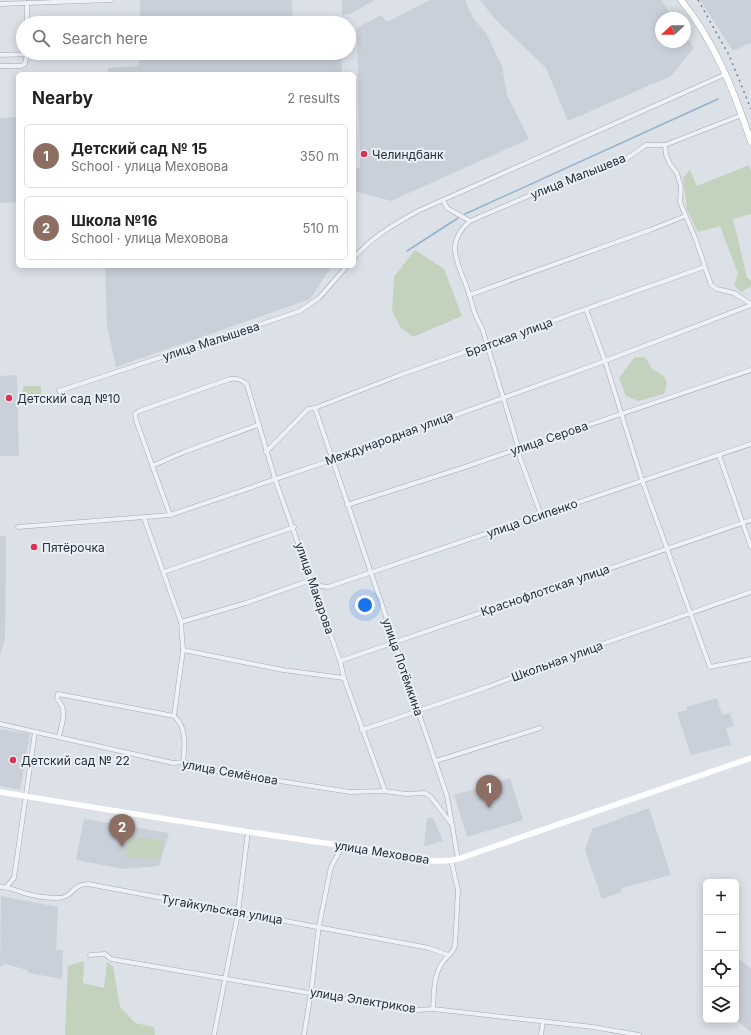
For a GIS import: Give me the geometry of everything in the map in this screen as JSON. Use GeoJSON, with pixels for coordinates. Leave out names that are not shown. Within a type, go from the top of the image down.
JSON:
{"type":"FeatureCollection","features":[{"type":"Feature","properties":{"kind":"main road"},"geometry":{"type":"LineString","coordinates":[[681,0],[700,25],[726,74],[751,142]]}},
{"type":"Feature","properties":{"kind":"street"},"geometry":{"type":"LineString","coordinates":[[0,4],[111,0]]}},
{"type":"Feature","properties":{"kind":"street"},"geometry":{"type":"LineString","coordinates":[[27,3],[27,16]]}},
{"type":"Feature","properties":{"kind":"street"},"geometry":{"type":"LineString","coordinates":[[0,55],[16,54]]}},
{"type":"Feature","properties":{"kind":"street"},"geometry":{"type":"LineString","coordinates":[[0,66],[21,66],[25,64],[26,60]]}},
{"type":"Feature","properties":{"kind":"street"},"geometry":{"type":"LineString","coordinates":[[356,255],[361,249],[377,236],[396,224],[443,200],[726,74]]}},
{"type":"Feature","properties":{"kind":"street","name":"улица Малышева"},"geometry":{"type":"LineString","coordinates":[[470,221],[560,182],[583,177],[603,166],[626,159],[646,145],[665,145],[742,115]]}},
{"type":"Feature","properties":{"kind":"street"},"geometry":{"type":"LineString","coordinates":[[665,145],[666,155],[670,164],[677,173],[681,187],[680,202],[696,240],[704,267],[712,285],[717,289],[734,293],[751,305]]}},
{"type":"Feature","properties":{"kind":"street"},"geometry":{"type":"LineString","coordinates":[[443,200],[447,208],[470,221],[460,230],[455,243],[455,257],[469,295],[472,310],[482,328],[518,449],[541,515]]}},
{"type":"Feature","properties":{"kind":"street"},"geometry":{"type":"LineString","coordinates":[[469,295],[685,216]]}},
{"type":"Feature","properties":{"kind":"street","name":"Братская улица"},"geometry":{"type":"LineString","coordinates":[[266,452],[303,412],[311,408],[315,408],[400,375],[704,267]]}},
{"type":"Feature","properties":{"kind":"street","name":"улица Малышева"},"geometry":{"type":"LineString","coordinates":[[59,391],[300,311],[319,298],[345,268]]}},
{"type":"Feature","properties":{"kind":"street","name":"Международная улица"},"geometry":{"type":"LineString","coordinates":[[18,527],[170,515],[332,460],[502,397],[605,361],[751,305]]}},
{"type":"Feature","properties":{"kind":"street"},"geometry":{"type":"LineString","coordinates":[[586,309],[605,361],[642,480],[710,667],[751,659]]}},
{"type":"Feature","properties":{"kind":"street","name":"улица Серова"},"geometry":{"type":"LineString","coordinates":[[347,505],[751,370]]}},
{"type":"Feature","properties":{"kind":"street","name":"улица Макарова"},"geometry":{"type":"LineString","coordinates":[[152,466],[136,420],[135,414],[138,411],[230,380],[239,379],[247,385],[275,479],[294,527],[340,661],[344,678],[385,791]]}},
{"type":"Feature","properties":{"kind":"street","name":"улица Потёмкина"},"geometry":{"type":"LineString","coordinates":[[315,408],[448,796],[450,822],[458,859]]}},
{"type":"Feature","properties":{"kind":"street"},"geometry":{"type":"LineString","coordinates":[[170,515],[152,466],[184,452],[258,425]]}},
{"type":"Feature","properties":{"kind":"street","name":"улица Осипенко"},"geometry":{"type":"LineString","coordinates":[[313,585],[328,587],[751,444]]}},
{"type":"Feature","properties":{"kind":"street"},"geometry":{"type":"LineString","coordinates":[[719,455],[751,547]]}},
{"type":"Feature","properties":{"kind":"street"},"geometry":{"type":"LineString","coordinates":[[144,518],[181,622],[184,650],[174,716]]}},
{"type":"Feature","properties":{"kind":"street","name":"Краснофлотская улица"},"geometry":{"type":"LineString","coordinates":[[340,661],[751,520]]}},
{"type":"Feature","properties":{"kind":"street"},"geometry":{"type":"LineString","coordinates":[[164,572],[294,527]]}},
{"type":"Feature","properties":{"kind":"street"},"geometry":{"type":"LineString","coordinates":[[181,622],[246,603],[311,580]]}},
{"type":"Feature","properties":{"kind":"street","name":"Школьная улица"},"geometry":{"type":"LineString","coordinates":[[362,730],[751,592]]}},
{"type":"Feature","properties":{"kind":"street"},"geometry":{"type":"LineString","coordinates":[[184,650],[283,670],[344,678]]}},
{"type":"Feature","properties":{"kind":"street"},"geometry":{"type":"LineString","coordinates":[[59,736],[64,713],[62,703],[57,698],[58,694],[174,716],[179,720],[182,728],[185,744],[183,762]]}},
{"type":"Feature","properties":{"kind":"street","name":"улица Семёнова"},"geometry":{"type":"LineString","coordinates":[[0,724],[59,736],[173,763],[183,762],[194,764],[198,768],[350,792],[385,791],[406,794],[425,793],[431,797],[450,822]]}},
{"type":"Feature","properties":{"kind":"street"},"geometry":{"type":"LineString","coordinates":[[436,761],[540,728]]}},
{"type":"Feature","properties":{"kind":"street"},"geometry":{"type":"LineString","coordinates":[[7,886],[14,878],[35,732]]}},
{"type":"Feature","properties":{"kind":"street","name":"улица Меховова"},"geometry":{"type":"LineString","coordinates":[[0,792],[385,851],[433,861],[458,859],[751,758]]}},
{"type":"Feature","properties":{"kind":"street"},"geometry":{"type":"LineString","coordinates":[[214,1035],[238,913],[248,831]]}},
{"type":"Feature","properties":{"kind":"street"},"geometry":{"type":"LineString","coordinates":[[304,1035],[319,926],[331,867],[343,845]]}},
{"type":"Feature","properties":{"kind":"street"},"geometry":{"type":"LineString","coordinates":[[433,1009],[435,976],[442,962],[452,952],[455,946],[458,897],[451,860]]}},
{"type":"Feature","properties":{"kind":"street","name":"Тугайкульская улица"},"geometry":{"type":"LineString","coordinates":[[0,887],[7,886],[24,893],[57,898],[69,895],[76,886],[88,884],[238,913],[319,926],[429,948],[448,955]]}},
{"type":"Feature","properties":{"kind":"street","name":"улица Электриков"},"geometry":{"type":"LineString","coordinates":[[90,955],[105,954],[111,959],[311,992],[391,1007],[418,1010],[433,1009],[543,1021],[639,1035]]}},
{"type":"Feature","properties":{"kind":"street"},"geometry":{"type":"LineString","coordinates":[[541,1035],[543,1021]]}},
{"type":"Feature","properties":{"kind":"shaded area"},"geometry":{"type":"Polygon","coordinates":[[[140,0],[292,0],[293,16],[140,16],[140,0]]]}},
{"type":"Feature","properties":{"kind":"shaded area"},"geometry":{"type":"Polygon","coordinates":[[[342,0],[375,0],[350,14],[342,15],[342,0]]]}},
{"type":"Feature","properties":{"kind":"shaded area"},"geometry":{"type":"Polygon","coordinates":[[[430,0],[465,0],[473,18],[486,33],[502,66],[507,95],[529,139],[391,201],[356,192],[356,169],[360,168],[357,28],[381,15],[387,22],[430,0]]]}},
{"type":"Feature","properties":{"kind":"shaded area"},"geometry":{"type":"Polygon","coordinates":[[[480,0],[661,0],[669,12],[655,12],[655,48],[691,48],[691,44],[694,48],[671,76],[568,121],[546,68],[494,18],[480,0]]]}},
{"type":"Feature","properties":{"kind":"shaded area"},"geometry":{"type":"Polygon","coordinates":[[[700,0],[751,0],[751,43],[733,51],[700,0]]]}},
{"type":"Feature","properties":{"kind":"shaded area"},"geometry":{"type":"Polygon","coordinates":[[[139,60],[341,60],[342,72],[108,72],[108,68],[139,66],[139,60]]]}},
{"type":"Feature","properties":{"kind":"shaded area"},"geometry":{"type":"Polygon","coordinates":[[[16,117],[16,202],[0,203],[0,118],[16,117]]]}},
{"type":"Feature","properties":{"kind":"shaded area"},"geometry":{"type":"Polygon","coordinates":[[[105,268],[331,268],[310,299],[116,367],[107,326],[105,268]]]}},
{"type":"Feature","properties":{"kind":"shaded area","name":"Детский сад №10"},"geometry":{"type":"Polygon","coordinates":[[[17,375],[19,456],[0,456],[0,376],[17,375]]]}},
{"type":"Feature","properties":{"kind":"shaded area"},"geometry":{"type":"Polygon","coordinates":[[[0,536],[6,536],[6,549],[5,638],[0,655],[0,536]]]}},
{"type":"Feature","properties":{"kind":"shaded area"},"geometry":{"type":"Polygon","coordinates":[[[717,698],[722,715],[730,713],[734,726],[726,728],[731,745],[691,755],[677,713],[687,710],[686,707],[717,698]]]}},
{"type":"Feature","properties":{"kind":"shaded area","name":"Детский сад № 22"},"geometry":{"type":"Polygon","coordinates":[[[0,729],[30,734],[20,790],[0,786],[0,729]]]}},
{"type":"Feature","properties":{"kind":"shaded area"},"geometry":{"type":"Polygon","coordinates":[[[510,778],[523,820],[467,837],[454,795],[510,778]]]}},
{"type":"Feature","properties":{"kind":"shaded area"},"geometry":{"type":"Polygon","coordinates":[[[649,808],[671,875],[622,888],[621,892],[602,899],[585,850],[592,829],[649,808]]]}},
{"type":"Feature","properties":{"kind":"shaded area"},"geometry":{"type":"Polygon","coordinates":[[[427,818],[433,818],[443,841],[424,846],[427,818]]]}},
{"type":"Feature","properties":{"kind":"shaded area"},"geometry":{"type":"Polygon","coordinates":[[[84,819],[169,833],[159,866],[124,869],[76,860],[84,819]]]}},
{"type":"Feature","properties":{"kind":"shaded area"},"geometry":{"type":"Polygon","coordinates":[[[1,896],[58,907],[56,950],[63,950],[62,979],[29,973],[27,970],[5,964],[0,967],[1,896]]]}},
{"type":"Feature","properties":{"kind":"shaded area"},"geometry":{"type":"Polygon","coordinates":[[[739,959],[751,969],[751,1032],[739,1022],[739,959]]]}},
{"type":"Feature","properties":{"kind":"green space"},"geometry":{"type":"Polygon","coordinates":[[[749,165],[751,171],[751,214],[733,219],[747,277],[751,281],[751,286],[741,292],[734,285],[738,274],[720,226],[698,232],[687,210],[683,178],[690,170],[697,186],[749,165]]]}},
{"type":"Feature","properties":{"kind":"green space"},"geometry":{"type":"Polygon","coordinates":[[[415,250],[444,269],[462,316],[413,337],[400,327],[392,311],[394,277],[415,250]]]}},
{"type":"Feature","properties":{"kind":"green space"},"geometry":{"type":"Polygon","coordinates":[[[645,357],[652,369],[664,376],[667,384],[664,394],[638,401],[626,396],[619,378],[634,358],[645,357]]]}},
{"type":"Feature","properties":{"kind":"green space"},"geometry":{"type":"Polygon","coordinates":[[[23,386],[41,386],[41,398],[23,398],[23,386]]]}},
{"type":"Feature","properties":{"kind":"green space"},"geometry":{"type":"Polygon","coordinates":[[[129,837],[163,840],[160,860],[125,857],[129,837]]]}},
{"type":"Feature","properties":{"kind":"green space"},"geometry":{"type":"Polygon","coordinates":[[[84,961],[83,983],[104,988],[107,962],[113,966],[120,1007],[135,1023],[154,1027],[155,1035],[65,1035],[68,966],[84,961]]]}},
{"type":"Feature","properties":{"kind":"waterway"},"geometry":{"type":"LineString","coordinates":[[465,214],[718,99]]}},
{"type":"Feature","properties":{"kind":"waterway"},"geometry":{"type":"LineString","coordinates":[[407,251],[458,218]]}},
{"type":"Feature","properties":{"kind":"railway"},"geometry":{"type":"LineString","coordinates":[[698,0],[729,55],[751,109]]}},
{"type":"Feature","properties":{"kind":"place","name":"Челиндбанк"},"geometry":{"type":"Point","coordinates":[364,154]}},
{"type":"Feature","properties":{"kind":"place","name":"Детский сад №10"},"geometry":{"type":"Point","coordinates":[9,398]}},
{"type":"Feature","properties":{"kind":"place","name":"Пятёрочка"},"geometry":{"type":"Point","coordinates":[34,547]}},
{"type":"Feature","properties":{"kind":"place","name":"Детский сад № 22"},"geometry":{"type":"Point","coordinates":[13,760]}},
{"type":"Feature","properties":{"kind":"place","name":"Детский сад № 15"},"geometry":{"type":"Point","coordinates":[489,808]}},
{"type":"Feature","properties":{"kind":"place","name":"Школа №16"},"geometry":{"type":"Point","coordinates":[122,847]}}]}
